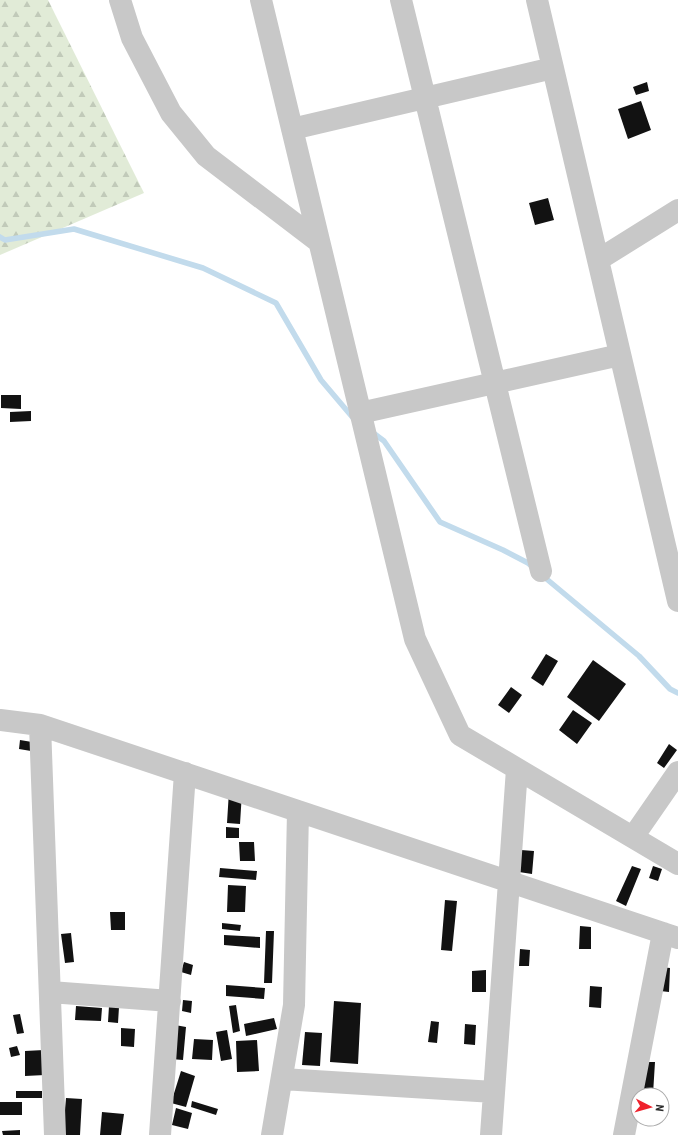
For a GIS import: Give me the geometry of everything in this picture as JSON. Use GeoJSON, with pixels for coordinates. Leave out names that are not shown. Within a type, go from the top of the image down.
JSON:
{"type":"FeatureCollection","features":[{"type":"Feature","properties":{"kind":"street"},"geometry":{"type":"LineString","coordinates":[[120,0],[132,38],[171,113],[206,156],[319,242]]}},
{"type":"Feature","properties":{"kind":"street"},"geometry":{"type":"LineString","coordinates":[[261,0],[415,639],[460,735],[678,864]]}},
{"type":"Feature","properties":{"kind":"street"},"geometry":{"type":"LineString","coordinates":[[401,0],[540,571]]}},
{"type":"Feature","properties":{"kind":"street"},"geometry":{"type":"LineString","coordinates":[[537,0],[678,601]]}},
{"type":"Feature","properties":{"kind":"street"},"geometry":{"type":"LineString","coordinates":[[292,129],[553,68]]}},
{"type":"Feature","properties":{"kind":"street"},"geometry":{"type":"LineString","coordinates":[[598,260],[678,210]]}},
{"type":"Feature","properties":{"kind":"street"},"geometry":{"type":"LineString","coordinates":[[360,413],[620,355]]}},
{"type":"Feature","properties":{"kind":"street"},"geometry":{"type":"LineString","coordinates":[[0,720],[40,725],[670,936],[624,1135]]}},
{"type":"Feature","properties":{"kind":"street"},"geometry":{"type":"LineString","coordinates":[[40,725],[55,1135]]}},
{"type":"Feature","properties":{"kind":"street"},"geometry":{"type":"LineString","coordinates":[[491,1135],[517,769]]}},
{"type":"Feature","properties":{"kind":"street"},"geometry":{"type":"LineString","coordinates":[[633,837],[678,772]]}},
{"type":"Feature","properties":{"kind":"street"},"geometry":{"type":"LineString","coordinates":[[160,1135],[185,773]]}},
{"type":"Feature","properties":{"kind":"street"},"geometry":{"type":"LineString","coordinates":[[272,1135],[294,1005],[298,811]]}},
{"type":"Feature","properties":{"kind":"street"},"geometry":{"type":"LineString","coordinates":[[50,992],[170,1001]]}},
{"type":"Feature","properties":{"kind":"street"},"geometry":{"type":"LineString","coordinates":[[282,1079],[494,1092]]}},
{"type":"Feature","properties":{"kind":"green space"},"geometry":{"type":"Polygon","coordinates":[[[0,0],[48,0],[144,193],[0,255],[0,0]]]}},
{"type":"Feature","properties":{"kind":"building"},"geometry":{"type":"Polygon","coordinates":[[[647,82],[649,91],[636,95],[633,87],[647,82]]]}},
{"type":"Feature","properties":{"kind":"building"},"geometry":{"type":"Polygon","coordinates":[[[641,101],[651,130],[628,139],[618,109],[641,101]]]}},
{"type":"Feature","properties":{"kind":"building"},"geometry":{"type":"Polygon","coordinates":[[[548,198],[554,220],[535,225],[529,203],[548,198]]]}},
{"type":"Feature","properties":{"kind":"building"},"geometry":{"type":"Polygon","coordinates":[[[1,395],[21,395],[21,409],[1,408],[1,395]]]}},
{"type":"Feature","properties":{"kind":"building"},"geometry":{"type":"Polygon","coordinates":[[[31,411],[31,421],[10,422],[10,412],[31,411]]]}},
{"type":"Feature","properties":{"kind":"building"},"geometry":{"type":"Polygon","coordinates":[[[546,654],[558,661],[543,686],[531,678],[546,654]]]}},
{"type":"Feature","properties":{"kind":"building"},"geometry":{"type":"Polygon","coordinates":[[[593,660],[626,684],[599,721],[567,697],[593,660]]]}},
{"type":"Feature","properties":{"kind":"building"},"geometry":{"type":"Polygon","coordinates":[[[511,687],[522,695],[509,713],[498,705],[511,687]]]}},
{"type":"Feature","properties":{"kind":"building"},"geometry":{"type":"Polygon","coordinates":[[[573,710],[592,723],[577,744],[559,730],[573,710]]]}},
{"type":"Feature","properties":{"kind":"building"},"geometry":{"type":"Polygon","coordinates":[[[20,740],[32,742],[31,751],[19,749],[20,740]]]}},
{"type":"Feature","properties":{"kind":"building"},"geometry":{"type":"Polygon","coordinates":[[[669,744],[677,750],[664,768],[657,763],[669,744]]]}},
{"type":"Feature","properties":{"kind":"building"},"geometry":{"type":"Polygon","coordinates":[[[229,791],[242,792],[240,824],[227,823],[229,791]]]}},
{"type":"Feature","properties":{"kind":"building"},"geometry":{"type":"Polygon","coordinates":[[[226,827],[239,828],[239,838],[226,838],[226,827]]]}},
{"type":"Feature","properties":{"kind":"building"},"geometry":{"type":"Polygon","coordinates":[[[239,842],[254,842],[255,861],[240,861],[239,842]]]}},
{"type":"Feature","properties":{"kind":"building"},"geometry":{"type":"Polygon","coordinates":[[[521,850],[534,851],[532,874],[519,872],[521,850]]]}},
{"type":"Feature","properties":{"kind":"building"},"geometry":{"type":"Polygon","coordinates":[[[632,866],[641,869],[626,906],[616,901],[632,866]]]}},
{"type":"Feature","properties":{"kind":"building"},"geometry":{"type":"Polygon","coordinates":[[[653,866],[662,869],[658,881],[649,878],[653,866]]]}},
{"type":"Feature","properties":{"kind":"building"},"geometry":{"type":"Polygon","coordinates":[[[220,868],[257,871],[256,880],[219,877],[220,868]]]}},
{"type":"Feature","properties":{"kind":"building"},"geometry":{"type":"Polygon","coordinates":[[[228,885],[246,886],[245,912],[227,912],[228,885]]]}},
{"type":"Feature","properties":{"kind":"building"},"geometry":{"type":"Polygon","coordinates":[[[445,900],[457,901],[452,951],[441,950],[445,900]]]}},
{"type":"Feature","properties":{"kind":"building"},"geometry":{"type":"Polygon","coordinates":[[[110,912],[125,912],[125,930],[111,930],[110,912]]]}},
{"type":"Feature","properties":{"kind":"building"},"geometry":{"type":"Polygon","coordinates":[[[222,923],[241,925],[240,931],[222,929],[222,923]]]}},
{"type":"Feature","properties":{"kind":"building"},"geometry":{"type":"Polygon","coordinates":[[[580,926],[591,927],[591,949],[579,949],[580,926]]]}},
{"type":"Feature","properties":{"kind":"building"},"geometry":{"type":"Polygon","coordinates":[[[266,931],[274,931],[272,983],[264,983],[266,931]]]}},
{"type":"Feature","properties":{"kind":"building"},"geometry":{"type":"Polygon","coordinates":[[[71,933],[74,962],[65,963],[61,934],[71,933]]]}},
{"type":"Feature","properties":{"kind":"building"},"geometry":{"type":"Polygon","coordinates":[[[224,935],[260,937],[260,948],[224,945],[224,935]]]}},
{"type":"Feature","properties":{"kind":"building"},"geometry":{"type":"Polygon","coordinates":[[[520,949],[530,950],[529,966],[519,966],[520,949]]]}},
{"type":"Feature","properties":{"kind":"building"},"geometry":{"type":"Polygon","coordinates":[[[184,962],[193,965],[191,975],[181,972],[184,962]]]}},
{"type":"Feature","properties":{"kind":"building"},"geometry":{"type":"Polygon","coordinates":[[[661,967],[670,968],[669,992],[660,991],[661,967]]]}},
{"type":"Feature","properties":{"kind":"building"},"geometry":{"type":"Polygon","coordinates":[[[486,970],[486,992],[472,992],[472,971],[486,970]]]}},
{"type":"Feature","properties":{"kind":"building"},"geometry":{"type":"Polygon","coordinates":[[[226,985],[265,988],[264,999],[226,996],[226,985]]]}},
{"type":"Feature","properties":{"kind":"building"},"geometry":{"type":"Polygon","coordinates":[[[590,986],[602,987],[601,1008],[589,1007],[590,986]]]}},
{"type":"Feature","properties":{"kind":"building"},"geometry":{"type":"Polygon","coordinates":[[[183,1000],[192,1001],[191,1013],[182,1011],[183,1000]]]}},
{"type":"Feature","properties":{"kind":"building"},"geometry":{"type":"Polygon","coordinates":[[[334,1001],[361,1003],[358,1064],[330,1062],[334,1001]]]}},
{"type":"Feature","properties":{"kind":"building"},"geometry":{"type":"Polygon","coordinates":[[[236,1005],[240,1031],[233,1033],[229,1006],[236,1005]]]}},
{"type":"Feature","properties":{"kind":"building"},"geometry":{"type":"Polygon","coordinates":[[[76,1006],[102,1008],[101,1021],[75,1020],[76,1006]]]}},
{"type":"Feature","properties":{"kind":"building"},"geometry":{"type":"Polygon","coordinates":[[[109,1006],[119,1007],[118,1023],[108,1022],[109,1006]]]}},
{"type":"Feature","properties":{"kind":"building"},"geometry":{"type":"Polygon","coordinates":[[[20,1014],[24,1033],[17,1034],[13,1015],[20,1014]]]}},
{"type":"Feature","properties":{"kind":"building"},"geometry":{"type":"Polygon","coordinates":[[[274,1018],[277,1029],[246,1036],[244,1024],[274,1018]]]}},
{"type":"Feature","properties":{"kind":"building"},"geometry":{"type":"Polygon","coordinates":[[[431,1021],[439,1022],[437,1043],[428,1042],[431,1021]]]}},
{"type":"Feature","properties":{"kind":"building"},"geometry":{"type":"Polygon","coordinates":[[[465,1024],[476,1025],[475,1045],[464,1044],[465,1024]]]}},
{"type":"Feature","properties":{"kind":"building"},"geometry":{"type":"Polygon","coordinates":[[[175,1025],[186,1027],[183,1060],[171,1059],[175,1025]]]}},
{"type":"Feature","properties":{"kind":"building"},"geometry":{"type":"Polygon","coordinates":[[[121,1028],[135,1029],[134,1047],[121,1046],[121,1028]]]}},
{"type":"Feature","properties":{"kind":"building"},"geometry":{"type":"Polygon","coordinates":[[[227,1030],[232,1059],[221,1061],[216,1032],[227,1030]]]}},
{"type":"Feature","properties":{"kind":"building"},"geometry":{"type":"Polygon","coordinates":[[[305,1032],[322,1033],[320,1066],[302,1065],[305,1032]]]}},
{"type":"Feature","properties":{"kind":"building"},"geometry":{"type":"Polygon","coordinates":[[[194,1039],[213,1040],[212,1060],[192,1059],[194,1039]]]}},
{"type":"Feature","properties":{"kind":"building"},"geometry":{"type":"Polygon","coordinates":[[[257,1040],[259,1071],[237,1072],[236,1041],[257,1040]]]}},
{"type":"Feature","properties":{"kind":"building"},"geometry":{"type":"Polygon","coordinates":[[[17,1046],[20,1055],[11,1057],[9,1048],[17,1046]]]}},
{"type":"Feature","properties":{"kind":"building"},"geometry":{"type":"Polygon","coordinates":[[[44,1050],[45,1075],[25,1076],[25,1051],[44,1050]]]}},
{"type":"Feature","properties":{"kind":"building"},"geometry":{"type":"Polygon","coordinates":[[[645,1062],[655,1062],[653,1087],[643,1087],[645,1062]]]}},
{"type":"Feature","properties":{"kind":"building"},"geometry":{"type":"Polygon","coordinates":[[[181,1071],[195,1076],[186,1107],[171,1103],[181,1071]]]}},
{"type":"Feature","properties":{"kind":"building"},"geometry":{"type":"Polygon","coordinates":[[[16,1091],[42,1091],[42,1098],[16,1098],[16,1091]]]}},
{"type":"Feature","properties":{"kind":"building"},"geometry":{"type":"Polygon","coordinates":[[[66,1098],[82,1099],[80,1135],[63,1135],[66,1098]]]}},
{"type":"Feature","properties":{"kind":"building"},"geometry":{"type":"Polygon","coordinates":[[[192,1101],[218,1109],[216,1115],[191,1107],[192,1101]]]}},
{"type":"Feature","properties":{"kind":"building"},"geometry":{"type":"Polygon","coordinates":[[[0,1102],[22,1102],[22,1115],[0,1115],[0,1102]]]}},
{"type":"Feature","properties":{"kind":"building"},"geometry":{"type":"Polygon","coordinates":[[[176,1108],[192,1113],[188,1129],[172,1125],[176,1108]]]}},
{"type":"Feature","properties":{"kind":"building"},"geometry":{"type":"Polygon","coordinates":[[[102,1112],[124,1114],[121,1135],[100,1135],[102,1112]]]}},
{"type":"Feature","properties":{"kind":"building"},"geometry":{"type":"Polygon","coordinates":[[[20,1130],[20,1135],[3,1135],[2,1131],[20,1130]]]}},
{"type":"Feature","properties":{"kind":"waterway"},"geometry":{"type":"LineString","coordinates":[[0,237],[5,240],[74,229],[203,268],[276,303],[321,380],[354,419]]}},
{"type":"Feature","properties":{"kind":"waterway"},"geometry":{"type":"LineString","coordinates":[[372,432],[384,441],[440,522],[503,550],[533,567]]}},
{"type":"Feature","properties":{"kind":"waterway"},"geometry":{"type":"LineString","coordinates":[[543,576],[639,656],[670,689],[678,693]]}}]}
